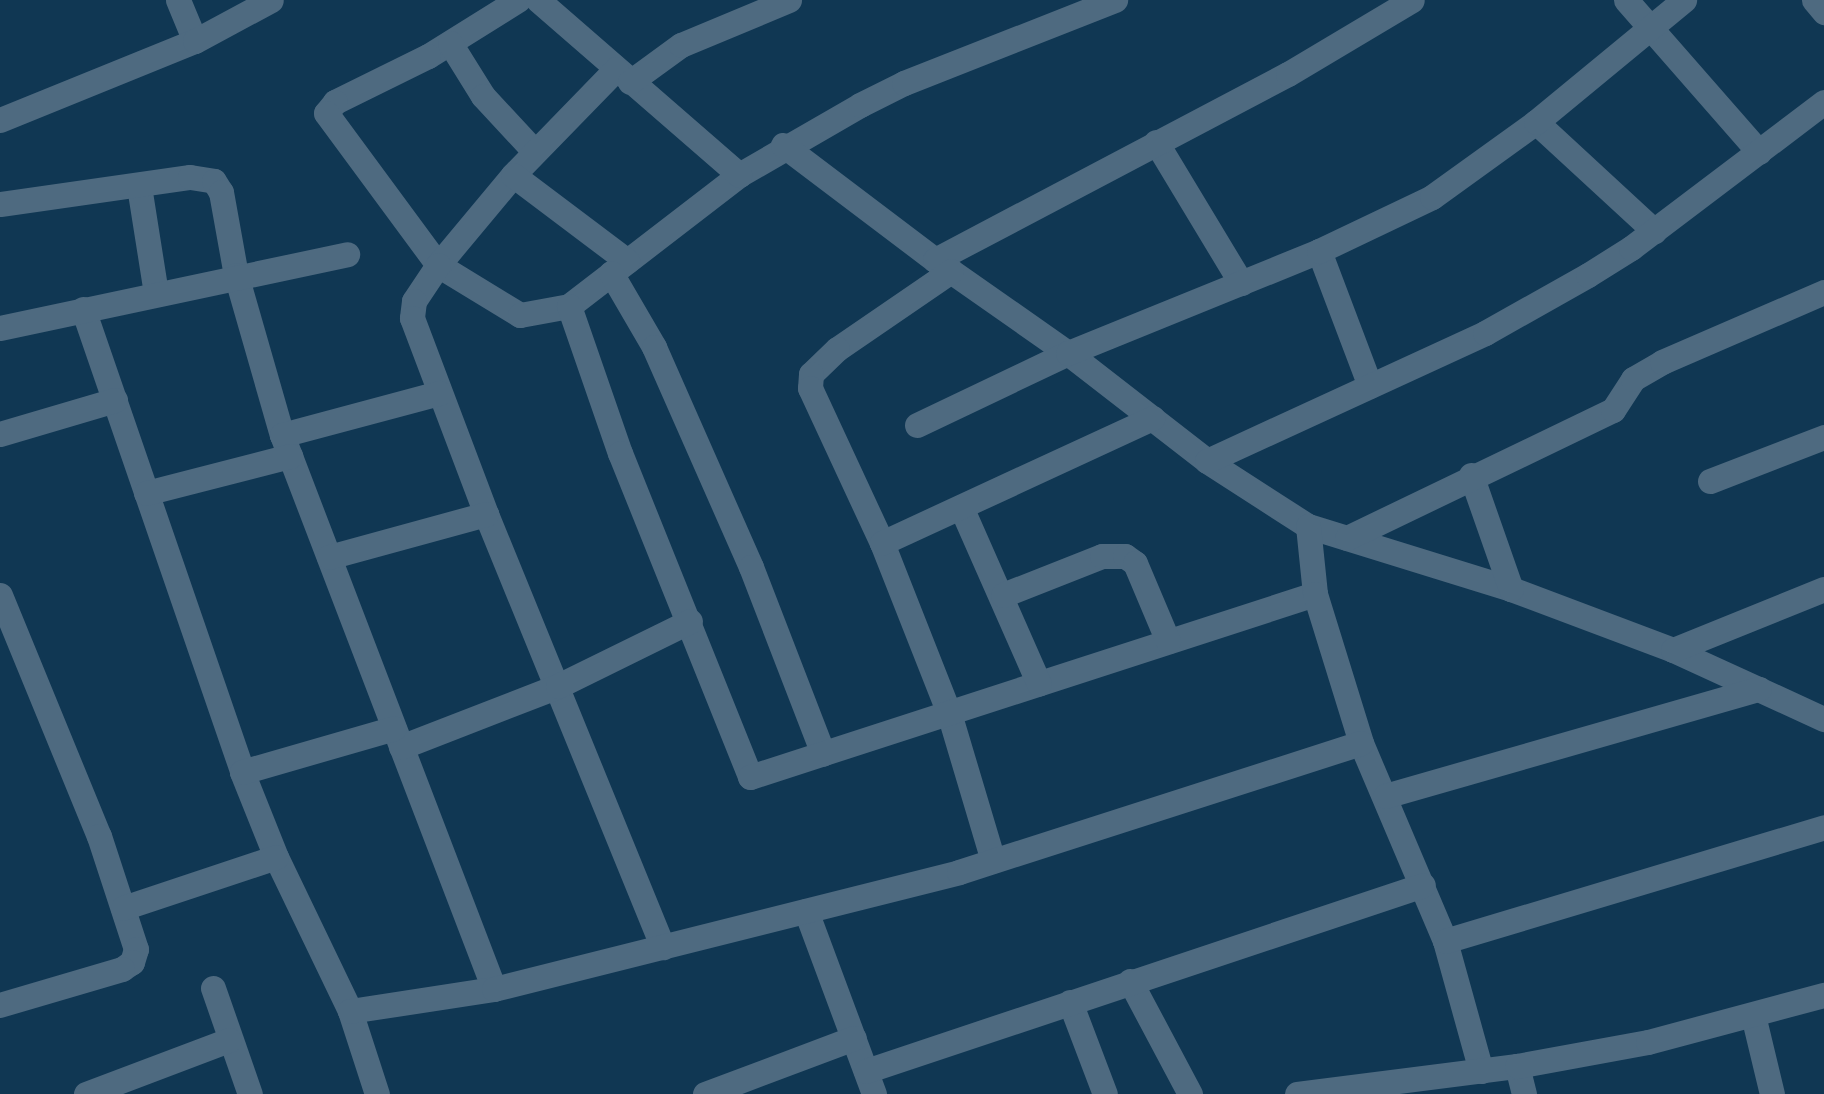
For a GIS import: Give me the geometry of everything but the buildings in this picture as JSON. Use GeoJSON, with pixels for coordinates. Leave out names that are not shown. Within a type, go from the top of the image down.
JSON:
{"type":"FeatureCollection","features":[{"type":"Feature","properties":{"kind":"street"},"geometry":{"type":"LineString","coordinates":[[178,0],[195,40]]}},
{"type":"Feature","properties":{"kind":"street"},"geometry":{"type":"LineString","coordinates":[[0,120],[195,40],[271,0]]}},
{"type":"Feature","properties":{"kind":"street"},"geometry":{"type":"LineString","coordinates":[[518,0],[450,44],[335,102],[326,113],[438,265],[520,315],[569,306],[738,174],[783,146],[904,83],[1115,0]]}},
{"type":"Feature","properties":{"kind":"street"},"geometry":{"type":"LineString","coordinates":[[538,0],[738,174]]}},
{"type":"Feature","properties":{"kind":"street"},"geometry":{"type":"LineString","coordinates":[[993,861],[949,712],[882,543],[810,388],[811,374],[836,349],[942,266],[1156,142],[1288,74],[1412,0]]}},
{"type":"Feature","properties":{"kind":"street"},"geometry":{"type":"LineString","coordinates":[[1626,0],[1760,152]]}},
{"type":"Feature","properties":{"kind":"street"},"geometry":{"type":"LineString","coordinates":[[918,425],[1068,353],[1320,251],[1432,197],[1536,122],[1684,0]]}},
{"type":"Feature","properties":{"kind":"street"},"geometry":{"type":"LineString","coordinates":[[1814,0],[1824,12]]}},
{"type":"Feature","properties":{"kind":"street"},"geometry":{"type":"LineString","coordinates":[[663,946],[439,393],[412,318],[414,301],[438,265],[513,174],[623,76],[779,2]]}},
{"type":"Feature","properties":{"kind":"street"},"geometry":{"type":"LineString","coordinates":[[450,44],[483,96],[535,152]]}},
{"type":"Feature","properties":{"kind":"street"},"geometry":{"type":"LineString","coordinates":[[1207,461],[1485,333],[1654,231],[1824,102]]}},
{"type":"Feature","properties":{"kind":"street"},"geometry":{"type":"LineString","coordinates":[[1536,122],[1654,231]]}},
{"type":"Feature","properties":{"kind":"street"},"geometry":{"type":"LineString","coordinates":[[1156,142],[1240,283]]}},
{"type":"Feature","properties":{"kind":"street"},"geometry":{"type":"LineString","coordinates":[[783,146],[942,266],[1068,353],[1207,461],[1308,526],[1511,589],[1673,650],[1824,719]]}},
{"type":"Feature","properties":{"kind":"street"},"geometry":{"type":"LineString","coordinates":[[513,174],[619,267],[715,484],[823,754]]}},
{"type":"Feature","properties":{"kind":"street"},"geometry":{"type":"LineString","coordinates":[[0,204],[190,177],[214,181],[221,192],[236,274],[286,446],[494,989]]}},
{"type":"Feature","properties":{"kind":"street"},"geometry":{"type":"LineString","coordinates":[[139,186],[156,293]]}},
{"type":"Feature","properties":{"kind":"street"},"geometry":{"type":"LineString","coordinates":[[1320,251],[1370,386]]}},
{"type":"Feature","properties":{"kind":"street"},"geometry":{"type":"LineString","coordinates":[[0,328],[236,274],[347,254]]}},
{"type":"Feature","properties":{"kind":"street"},"geometry":{"type":"LineString","coordinates":[[1348,538],[1471,474],[1613,410],[1634,379],[1652,368],[1824,292]]}},
{"type":"Feature","properties":{"kind":"street"},"geometry":{"type":"LineString","coordinates":[[569,306],[620,453],[750,777],[1316,594]]}},
{"type":"Feature","properties":{"kind":"street"},"geometry":{"type":"LineString","coordinates":[[83,309],[242,772],[276,857],[350,1011],[377,1094]]}},
{"type":"Feature","properties":{"kind":"street"},"geometry":{"type":"LineString","coordinates":[[146,493],[439,393]]}},
{"type":"Feature","properties":{"kind":"street"},"geometry":{"type":"LineString","coordinates":[[0,434],[114,400]]}},
{"type":"Feature","properties":{"kind":"street"},"geometry":{"type":"LineString","coordinates":[[882,543],[1152,418]]}},
{"type":"Feature","properties":{"kind":"street"},"geometry":{"type":"LineString","coordinates":[[1710,482],[1824,437]]}},
{"type":"Feature","properties":{"kind":"street"},"geometry":{"type":"LineString","coordinates":[[1471,474],[1511,589]]}},
{"type":"Feature","properties":{"kind":"street"},"geometry":{"type":"LineString","coordinates":[[961,506],[1039,684]]}},
{"type":"Feature","properties":{"kind":"street"},"geometry":{"type":"LineString","coordinates":[[328,557],[486,514]]}},
{"type":"Feature","properties":{"kind":"street"},"geometry":{"type":"LineString","coordinates":[[1308,526],[1316,594],[1361,743],[1445,941],[1481,1071]]}},
{"type":"Feature","properties":{"kind":"street"},"geometry":{"type":"LineString","coordinates":[[1003,595],[1102,556],[1125,556],[1134,563],[1168,641]]}},
{"type":"Feature","properties":{"kind":"street"},"geometry":{"type":"LineString","coordinates":[[1673,650],[1824,589]]}},
{"type":"Feature","properties":{"kind":"street"},"geometry":{"type":"LineString","coordinates":[[0,595],[11,647],[100,836],[136,948],[132,962],[122,969],[0,1005]]}},
{"type":"Feature","properties":{"kind":"street"},"geometry":{"type":"LineString","coordinates":[[242,772],[398,738],[558,686],[690,621]]}},
{"type":"Feature","properties":{"kind":"street"},"geometry":{"type":"LineString","coordinates":[[1385,796],[1760,690]]}},
{"type":"Feature","properties":{"kind":"street"},"geometry":{"type":"LineString","coordinates":[[350,1011],[494,989],[993,861],[1361,743]]}},
{"type":"Feature","properties":{"kind":"street"},"geometry":{"type":"LineString","coordinates":[[1445,941],[1824,827]]}},
{"type":"Feature","properties":{"kind":"street"},"geometry":{"type":"LineString","coordinates":[[123,908],[276,857]]}},
{"type":"Feature","properties":{"kind":"street"},"geometry":{"type":"LineString","coordinates":[[806,910],[871,1083],[1070,1002],[1424,885]]}},
{"type":"Feature","properties":{"kind":"street"},"geometry":{"type":"LineString","coordinates":[[1130,981],[1190,1094]]}},
{"type":"Feature","properties":{"kind":"street"},"geometry":{"type":"LineString","coordinates":[[213,988],[250,1094]]}},
{"type":"Feature","properties":{"kind":"street"},"geometry":{"type":"LineString","coordinates":[[1297,1094],[1517,1066],[1648,1042],[1824,994]]}},
{"type":"Feature","properties":{"kind":"street"},"geometry":{"type":"LineString","coordinates":[[1070,1002],[1104,1094]]}},
{"type":"Feature","properties":{"kind":"street"},"geometry":{"type":"LineString","coordinates":[[1754,1014],[1772,1094]]}},
{"type":"Feature","properties":{"kind":"street"},"geometry":{"type":"LineString","coordinates":[[705,1094],[854,1038]]}},
{"type":"Feature","properties":{"kind":"street"},"geometry":{"type":"LineString","coordinates":[[86,1094],[229,1040]]}},
{"type":"Feature","properties":{"kind":"street"},"geometry":{"type":"LineString","coordinates":[[1517,1066],[1524,1094]]}}]}
